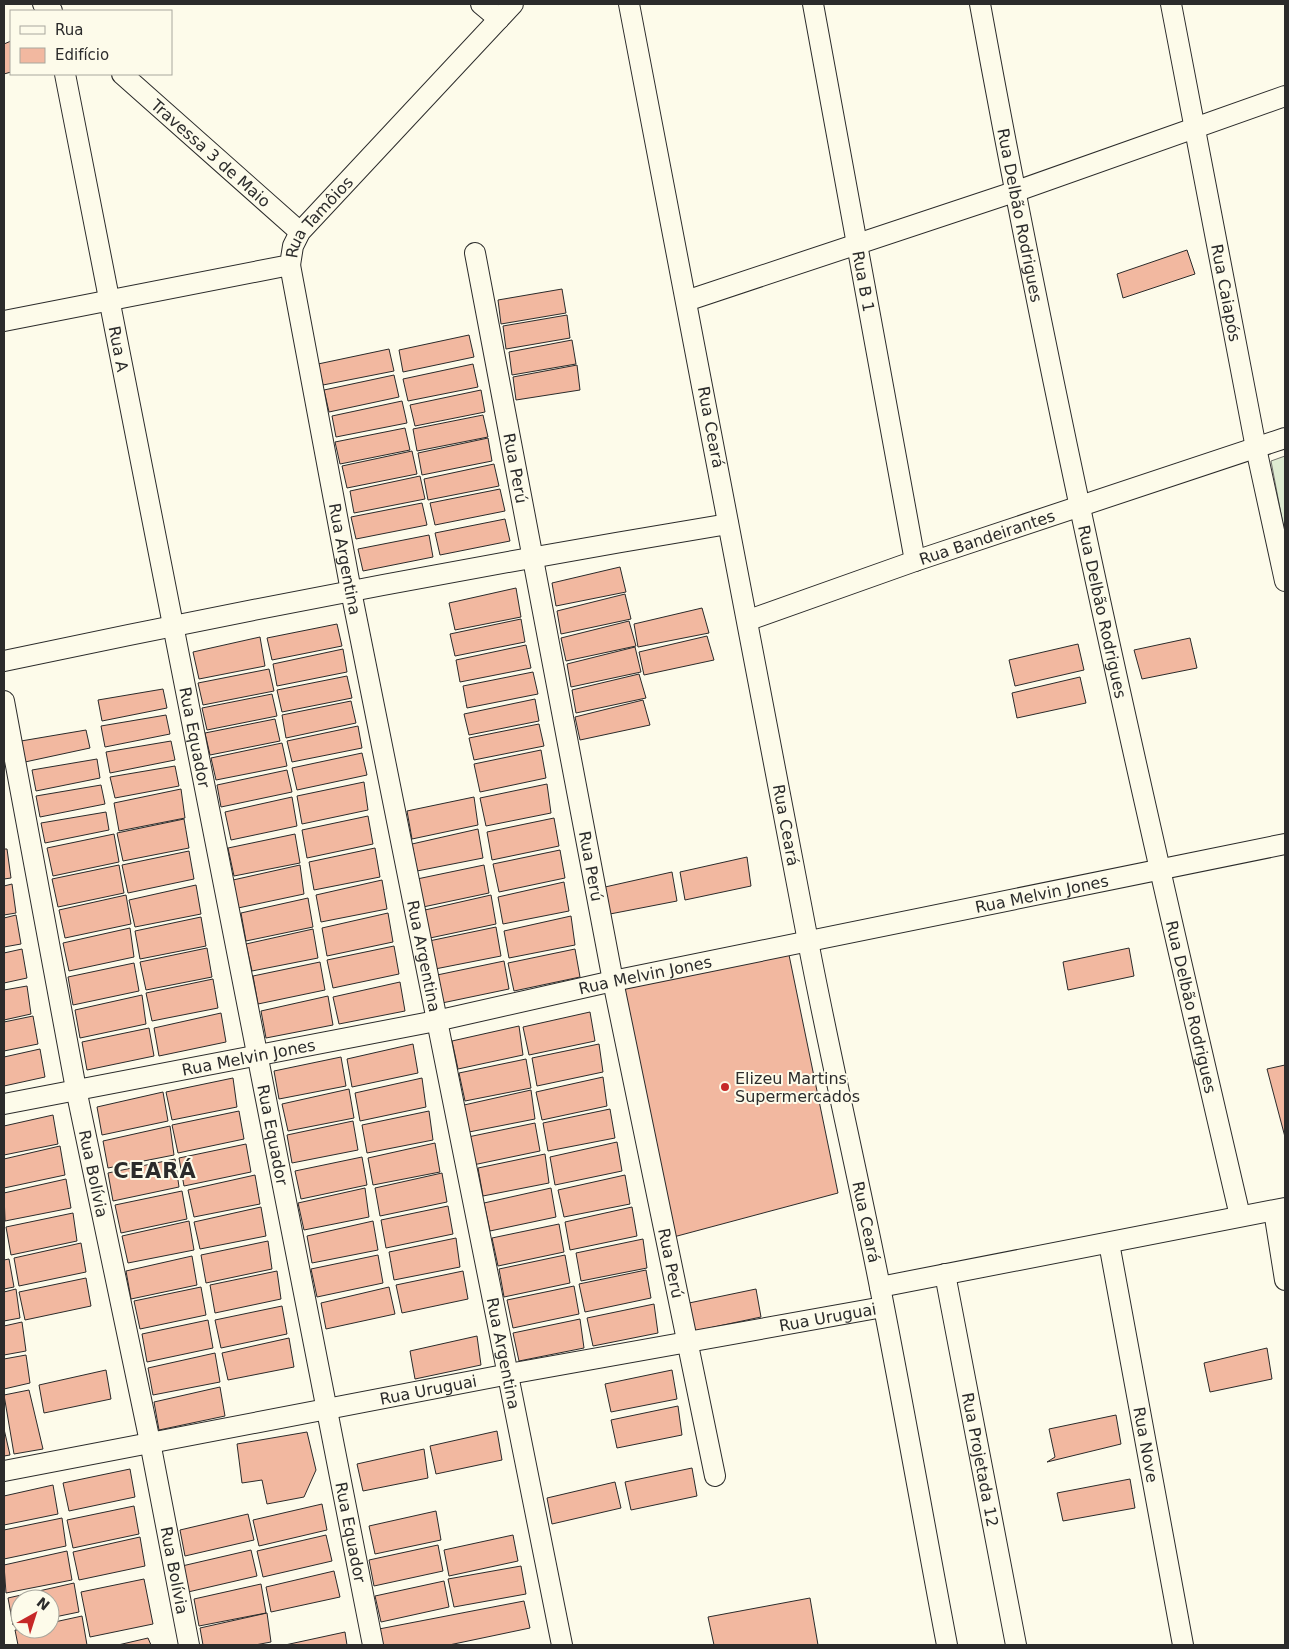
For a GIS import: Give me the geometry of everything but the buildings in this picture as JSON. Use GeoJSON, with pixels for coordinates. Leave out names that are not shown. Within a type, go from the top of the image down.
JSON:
{"type":"FeatureCollection","features":[{"type":"Feature","properties":{"kind":"street"},"geometry":{"type":"LineString","coordinates":[[481,4],[499,18]]}},
{"type":"Feature","properties":{"kind":"street","name":"Rua Tamôios"},"geometry":{"type":"LineString","coordinates":[[4,321],[290,265],[293,246],[300,232],[513,4]]}},
{"type":"Feature","properties":{"kind":"street","name":"Rua Ceará"},"geometry":{"type":"LineString","coordinates":[[629,4],[689,300],[728,524],[749,620],[808,942],[882,1297],[947,1645]]}},
{"type":"Feature","properties":{"kind":"street","name":"Rua B 1"},"geometry":{"type":"LineString","coordinates":[[812,4],[858,244],[914,561]]}},
{"type":"Feature","properties":{"kind":"street","name":"Rua Delbão Rodrigues"},"geometry":{"type":"LineString","coordinates":[[980,4],[1014,192],[1079,507],[1160,871],[1240,1216]]}},
{"type":"Feature","properties":{"kind":"street","name":"Rua Caiapós"},"geometry":{"type":"LineString","coordinates":[[1171,4],[1256,448],[1285,581]]}},
{"type":"Feature","properties":{"kind":"street","name":"Rua A"},"geometry":{"type":"LineString","coordinates":[[65,75],[173,625]]}},
{"type":"Feature","properties":{"kind":"street","name":"Travessa 3 de Maio"},"geometry":{"type":"LineString","coordinates":[[123,75],[300,232]]}},
{"type":"Feature","properties":{"kind":"street"},"geometry":{"type":"LineString","coordinates":[[689,300],[1014,192],[1285,96]]}},
{"type":"Feature","properties":{"kind":"street","name":"Rua Perú"},"geometry":{"type":"LineString","coordinates":[[475,253],[613,982],[715,1476]]}},
{"type":"Feature","properties":{"kind":"street","name":"Rua Argentina"},"geometry":{"type":"LineString","coordinates":[[290,265],[351,591],[562,1645]]}},
{"type":"Feature","properties":{"kind":"street","name":"Rua Bandeirantes"},"geometry":{"type":"LineString","coordinates":[[749,620],[914,561],[1285,438]]}},
{"type":"Feature","properties":{"kind":"street"},"geometry":{"type":"LineString","coordinates":[[4,661],[173,625],[532,556],[728,524]]}},
{"type":"Feature","properties":{"kind":"street","name":"Rua Equador"},"geometry":{"type":"LineString","coordinates":[[173,625],[256,1055],[374,1645]]}},
{"type":"Feature","properties":{"kind":"street","name":"Rua Bolívia"},"geometry":{"type":"LineString","coordinates":[[4,701],[76,1089],[150,1442],[189,1645]]}},
{"type":"Feature","properties":{"kind":"street","name":"Rua Melvin Jones"},"geometry":{"type":"LineString","coordinates":[[4,1104],[436,1020],[1285,844]]}},
{"type":"Feature","properties":{"kind":"street"},"geometry":{"type":"LineString","coordinates":[[1280,1210],[1285,1280]]}},
{"type":"Feature","properties":{"kind":"street","name":"Rua Uruguai"},"geometry":{"type":"LineString","coordinates":[[4,1472],[326,1408],[687,1342],[882,1297],[945,1274],[1240,1216],[1280,1210]]}},
{"type":"Feature","properties":{"kind":"street","name":"Rua Nove"},"geometry":{"type":"LineString","coordinates":[[1109,1243],[1183,1645]]}},
{"type":"Feature","properties":{"kind":"street","name":"Rua Projetada 12"},"geometry":{"type":"LineString","coordinates":[[945,1274],[1016,1645]]}},
{"type":"Feature","properties":{"kind":"green space"},"geometry":{"type":"Polygon","coordinates":[[[1285,456],[1285,535],[1271,461],[1285,456]]]}},
{"type":"Feature","properties":{"kind":"place","name":"Elizeu Martins Supermercados"},"geometry":{"type":"Point","coordinates":[725,1087]}},
{"type":"Feature","properties":{"kind":"district","name":"CEARÁ"},"geometry":{"type":"Point","coordinates":[155,1171]}}]}
